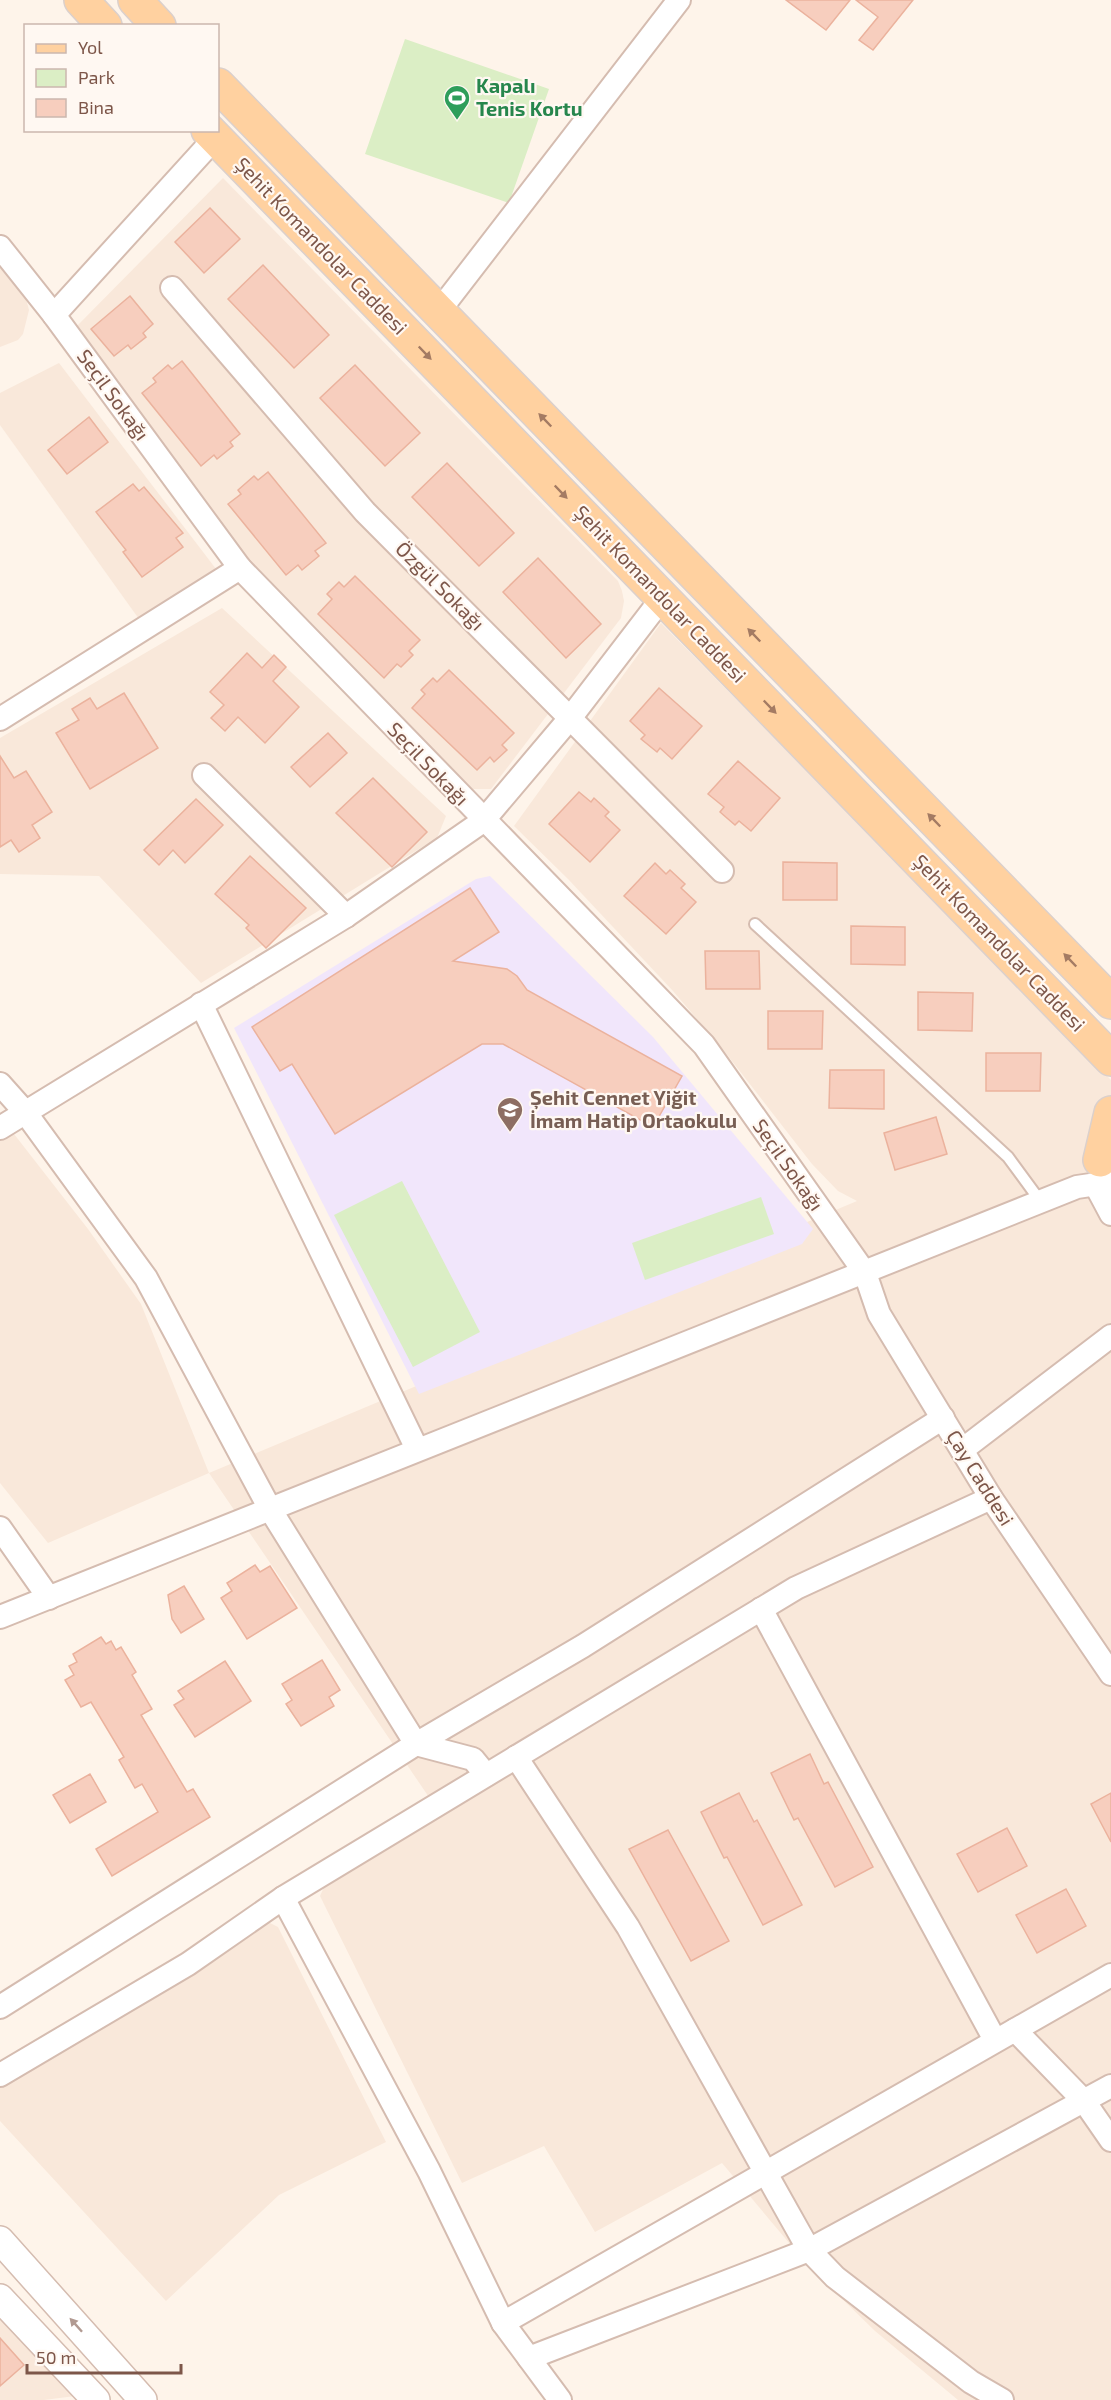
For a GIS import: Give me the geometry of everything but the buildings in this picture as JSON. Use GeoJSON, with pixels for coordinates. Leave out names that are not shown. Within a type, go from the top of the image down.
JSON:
{"type":"FeatureCollection","features":[{"type":"Feature","properties":{"kind":"main road"},"geometry":{"type":"LineString","coordinates":[[81,0],[103,24]]}},
{"type":"Feature","properties":{"kind":"main road"},"geometry":{"type":"LineString","coordinates":[[135,0],[157,24]]}},
{"type":"Feature","properties":{"kind":"main road","name":"Şehit Komandolar Caddesi"},"geometry":{"type":"LineString","coordinates":[[219,86],[1111,1002]]}},
{"type":"Feature","properties":{"kind":"main road","name":"Şehit Komandolar Caddesi"},"geometry":{"type":"LineString","coordinates":[[211,134],[1111,1059]]}},
{"type":"Feature","properties":{"kind":"main road"},"geometry":{"type":"LineString","coordinates":[[1099,1173],[1111,1113]]}},
{"type":"Feature","properties":{"kind":"street"},"geometry":{"type":"LineString","coordinates":[[438,311],[679,0]]}},
{"type":"Feature","properties":{"kind":"street"},"geometry":{"type":"LineString","coordinates":[[54,315],[211,134]]}},
{"type":"Feature","properties":{"kind":"street","name":"Seçil Sokağı"},"geometry":{"type":"LineString","coordinates":[[0,247],[54,315],[240,568],[483,821],[704,1046],[865,1273]]}},
{"type":"Feature","properties":{"kind":"street","name":"Özgül Sokağı"},"geometry":{"type":"LineString","coordinates":[[172,288],[365,513],[571,717],[722,871]]}},
{"type":"Feature","properties":{"kind":"street"},"geometry":{"type":"LineString","coordinates":[[0,719],[240,568]]}},
{"type":"Feature","properties":{"kind":"street"},"geometry":{"type":"LineString","coordinates":[[0,1128],[346,916],[483,821],[571,717],[663,597]]}},
{"type":"Feature","properties":{"kind":"street"},"geometry":{"type":"LineString","coordinates":[[204,775],[346,916]]}},
{"type":"Feature","properties":{"kind":"street"},"geometry":{"type":"LineString","coordinates":[[201,1005],[417,1449]]}},
{"type":"Feature","properties":{"kind":"street"},"geometry":{"type":"LineString","coordinates":[[0,1084],[25,1112],[146,1278],[270,1509],[416,1744],[472,1759],[486,1775]]}},
{"type":"Feature","properties":{"kind":"street"},"geometry":{"type":"LineString","coordinates":[[0,1617],[1041,1202],[1099,1173],[1111,1214]]}},
{"type":"Feature","properties":{"kind":"street","name":"Çay Caddesi"},"geometry":{"type":"LineString","coordinates":[[865,1273],[879,1314],[991,1498],[1111,1674]]}},
{"type":"Feature","properties":{"kind":"street"},"geometry":{"type":"LineString","coordinates":[[962,1450],[1111,1336]]}},
{"type":"Feature","properties":{"kind":"street"},"geometry":{"type":"LineString","coordinates":[[0,2007],[416,1744],[583,1646],[943,1418]]}},
{"type":"Feature","properties":{"kind":"street"},"geometry":{"type":"LineString","coordinates":[[0,2075],[188,1964],[283,1898],[796,1588],[991,1498]]}},
{"type":"Feature","properties":{"kind":"street"},"geometry":{"type":"LineString","coordinates":[[0,1528],[49,1598]]}},
{"type":"Feature","properties":{"kind":"street"},"geometry":{"type":"LineString","coordinates":[[761,1609],[1005,2035],[1084,2101],[1111,2140]]}},
{"type":"Feature","properties":{"kind":"street"},"geometry":{"type":"LineString","coordinates":[[516,1757],[627,1927],[809,2250],[835,2277],[971,2382],[1002,2400]]}},
{"type":"Feature","properties":{"kind":"street"},"geometry":{"type":"LineString","coordinates":[[283,1898],[429,2171],[502,2323],[560,2400]]}},
{"type":"Feature","properties":{"kind":"street"},"geometry":{"type":"LineString","coordinates":[[502,2323],[1111,1975]]}},
{"type":"Feature","properties":{"kind":"street"},"geometry":{"type":"LineString","coordinates":[[529,2358],[809,2250],[1111,2086]]}},
{"type":"Feature","properties":{"kind":"street"},"geometry":{"type":"LineString","coordinates":[[0,2240],[143,2400]]}},
{"type":"Feature","properties":{"kind":"street"},"geometry":{"type":"LineString","coordinates":[[0,2298],[96,2400]]}},
{"type":"Feature","properties":{"kind":"lane"},"geometry":{"type":"LineString","coordinates":[[755,924],[1008,1157],[1041,1202]]}},
{"type":"Feature","properties":{"kind":"shaded area"},"geometry":{"type":"Polygon","coordinates":[[[223,178],[618,581],[624,601],[621,618],[491,789],[473,789],[259,575],[75,328],[223,178]]]}},
{"type":"Feature","properties":{"kind":"shaded area"},"geometry":{"type":"Polygon","coordinates":[[[0,264],[25,295],[29,310],[23,334],[18,340],[0,347],[0,264]]]}},
{"type":"Feature","properties":{"kind":"shaded area"},"geometry":{"type":"Polygon","coordinates":[[[59,363],[216,569],[139,619],[0,425],[0,393],[59,363]]]}},
{"type":"Feature","properties":{"kind":"shaded area"},"geometry":{"type":"Polygon","coordinates":[[[222,608],[446,816],[437,838],[201,983],[99,876],[0,874],[0,738],[222,608]]]}},
{"type":"Feature","properties":{"kind":"shaded area"},"geometry":{"type":"Polygon","coordinates":[[[661,623],[1111,1080],[1111,2400],[958,2400],[875,2331],[834,2291],[795,2250],[722,2163],[595,2232],[544,2146],[462,2183],[320,1896],[325,1885],[439,1812],[209,1473],[857,1201],[838,1191],[812,1164],[721,1047],[673,991],[568,879],[514,826],[661,623]]]}},
{"type":"Feature","properties":{"kind":"shaded area","name":"Şehit Cennet Yiğit İmam Hatip Ortaokulu"},"geometry":{"type":"Polygon","coordinates":[[[490,876],[653,1037],[813,1229],[802,1244],[419,1394],[234,1028],[476,879],[490,876]]]}},
{"type":"Feature","properties":{"kind":"shaded area"},"geometry":{"type":"Polygon","coordinates":[[[0,1116],[88,1229],[141,1304],[209,1473],[48,1543],[0,1483],[0,1116]]]}},
{"type":"Feature","properties":{"kind":"shaded area"},"geometry":{"type":"Polygon","coordinates":[[[264,1920],[278,1927],[386,2142],[279,2195],[166,2301],[0,2121],[0,2085],[264,1920]]]}},
{"type":"Feature","properties":{"kind":"shaded area"},"geometry":{"type":"Polygon","coordinates":[[[0,2303],[75,2396],[44,2400],[0,2400],[0,2303]]]}},
{"type":"Feature","properties":{"kind":"green space","name":"Kapalı Tenis Kortu"},"geometry":{"type":"Polygon","coordinates":[[[405,39],[549,89],[509,203],[365,154],[405,39]]]}},
{"type":"Feature","properties":{"kind":"green space"},"geometry":{"type":"Polygon","coordinates":[[[402,1181],[480,1332],[413,1367],[334,1215],[402,1181]]]}},
{"type":"Feature","properties":{"kind":"green space"},"geometry":{"type":"Polygon","coordinates":[[[761,1197],[774,1234],[645,1280],[632,1243],[761,1197]]]}},
{"type":"Feature","properties":{"kind":"place","name":"Kapalı Tenis Kortu"},"geometry":{"type":"Point","coordinates":[457,121]}},
{"type":"Feature","properties":{"kind":"place","name":"Şehit Cennet Yiğit İmam Hatip Ortaokulu"},"geometry":{"type":"Point","coordinates":[510,1133]}}]}
